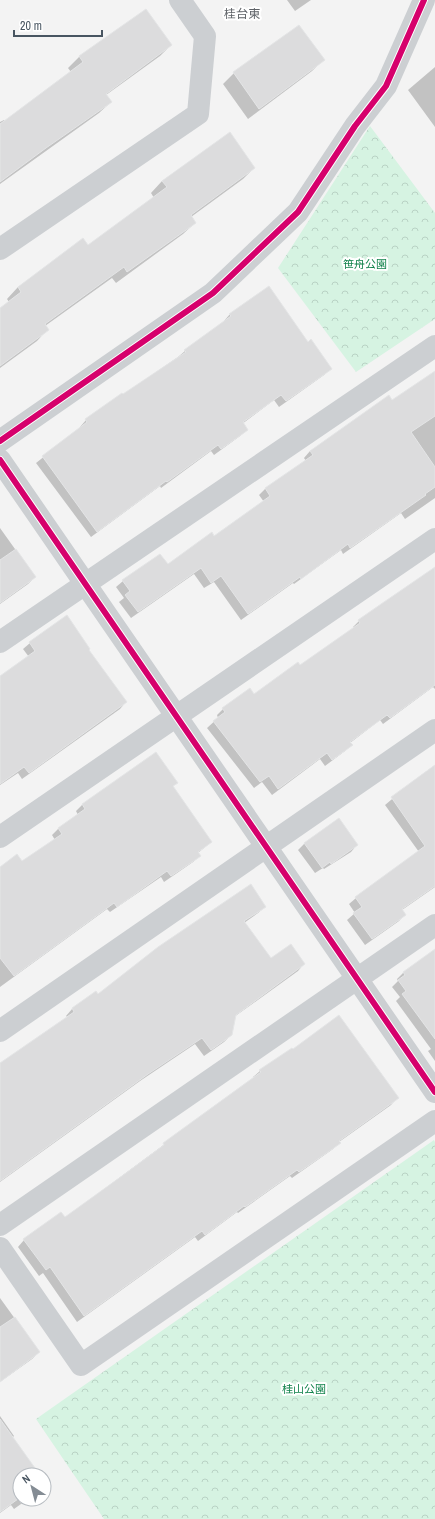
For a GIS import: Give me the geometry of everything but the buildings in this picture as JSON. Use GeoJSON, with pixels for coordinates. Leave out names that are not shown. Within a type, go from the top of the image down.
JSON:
{"type":"FeatureCollection","features":[{"type":"Feature","properties":{"kind":"street"},"geometry":{"type":"LineString","coordinates":[[0,249],[198,114],[205,36],[180,0]]}},
{"type":"Feature","properties":{"kind":"street"},"geometry":{"type":"LineString","coordinates":[[0,441],[213,293],[298,212],[355,126],[386,86],[424,0]]}},
{"type":"Feature","properties":{"kind":"street"},"geometry":{"type":"LineString","coordinates":[[0,642],[84,583],[435,346]]}},
{"type":"Feature","properties":{"kind":"street"},"geometry":{"type":"LineString","coordinates":[[0,460],[435,1092]]}},
{"type":"Feature","properties":{"kind":"street"},"geometry":{"type":"LineString","coordinates":[[0,837],[435,539]]}},
{"type":"Feature","properties":{"kind":"street"},"geometry":{"type":"LineString","coordinates":[[0,1031],[435,730]]}},
{"type":"Feature","properties":{"kind":"street"},"geometry":{"type":"LineString","coordinates":[[0,1225],[435,925]]}},
{"type":"Feature","properties":{"kind":"street"},"geometry":{"type":"LineString","coordinates":[[0,1248],[81,1365],[435,1121]]}},
{"type":"Feature","properties":{"kind":"green space","name":"笹舟公園"},"geometry":{"type":"Polygon","coordinates":[[[370,126],[435,213],[435,319],[356,372],[278,268],[370,126]]]}},
{"type":"Feature","properties":{"kind":"green space","name":"桂山公園"},"geometry":{"type":"Polygon","coordinates":[[[434,1140],[435,1519],[104,1519],[36,1419],[434,1140]]]}},
{"type":"Feature","properties":{"kind":"cycle path"},"geometry":{"type":"LineString","coordinates":[[0,441],[213,293],[298,212],[355,126],[386,86],[424,0]]}},
{"type":"Feature","properties":{"kind":"cycle path"},"geometry":{"type":"LineString","coordinates":[[0,460],[435,1092]]}},
{"type":"Feature","properties":{"kind":"district","name":"桂台東"},"geometry":{"type":"Point","coordinates":[242,14]}}]}
